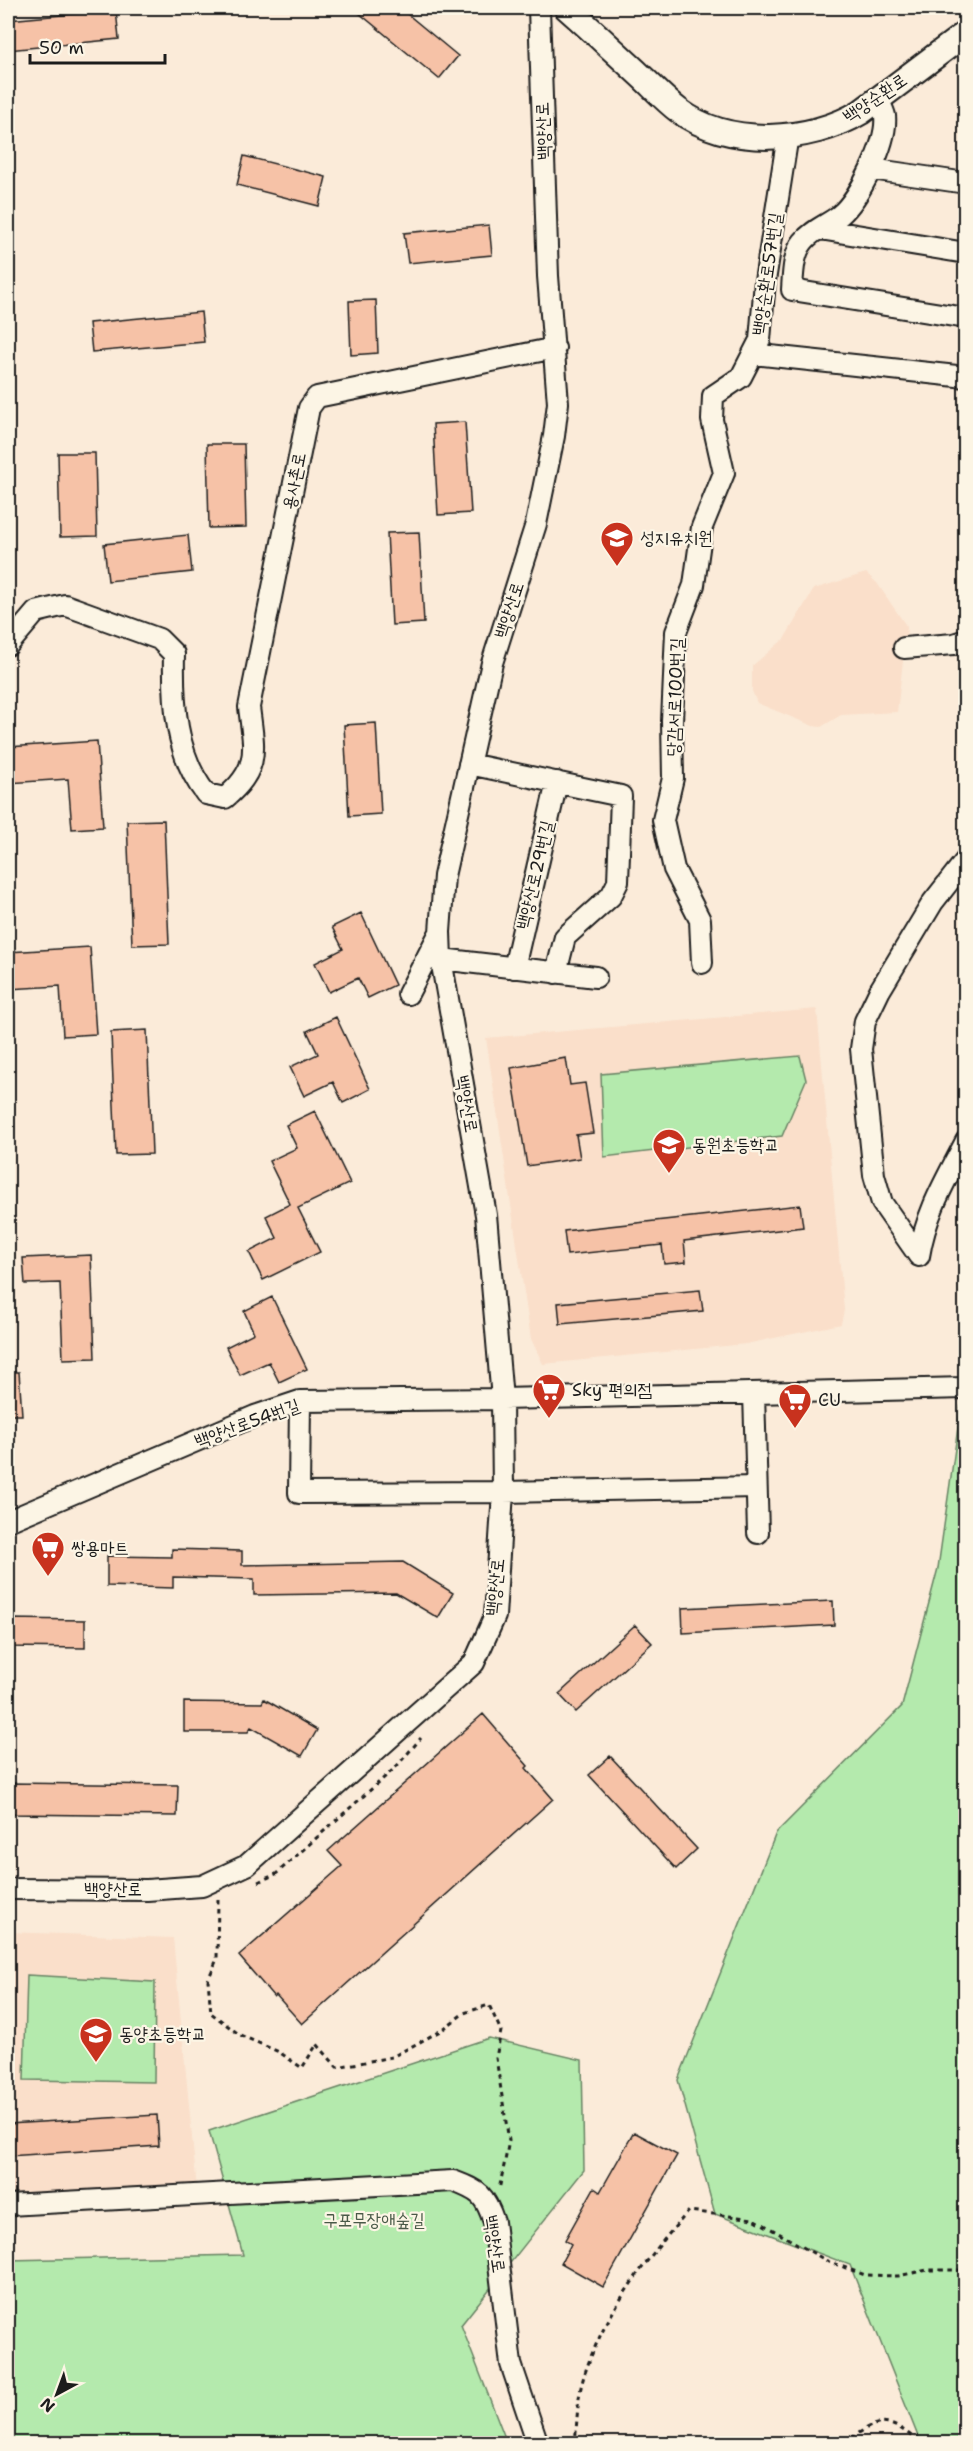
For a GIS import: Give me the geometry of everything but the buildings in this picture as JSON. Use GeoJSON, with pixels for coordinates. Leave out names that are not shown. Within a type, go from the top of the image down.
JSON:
{"type":"FeatureCollection","features":[{"type":"Feature","properties":{"kind":"main road","name":"백양순환로"},"geometry":{"type":"LineString","coordinates":[[567,8],[678,110],[710,127],[740,134],[788,135],[824,129],[845,122],[966,33]]}},
{"type":"Feature","properties":{"kind":"street","name":"백양산로"},"geometry":{"type":"LineString","coordinates":[[8,1889],[147,1890],[202,1886],[247,1865],[474,1663],[495,1616],[503,1492],[502,1399],[486,1215],[441,959],[440,932],[444,876],[492,663],[537,524],[558,403],[548,276],[539,8]]}},
{"type":"Feature","properties":{"kind":"street"},"geometry":{"type":"LineString","coordinates":[[878,99],[885,117],[881,144],[871,169],[859,191],[843,212],[803,241],[798,251],[792,290],[966,318]]}},
{"type":"Feature","properties":{"kind":"street","name":"백양순환로57번길"},"geometry":{"type":"LineString","coordinates":[[713,396],[741,377],[760,340],[765,281],[788,135]]}},
{"type":"Feature","properties":{"kind":"street"},"geometry":{"type":"LineString","coordinates":[[871,169],[966,183]]}},
{"type":"Feature","properties":{"kind":"street"},"geometry":{"type":"LineString","coordinates":[[820,230],[966,253]]}},
{"type":"Feature","properties":{"kind":"street","name":"용사촌로"},"geometry":{"type":"LineString","coordinates":[[8,645],[36,612],[65,605],[159,639],[174,654],[177,729],[186,761],[194,779],[206,794],[225,798],[242,784],[252,765],[249,706],[309,408],[317,397],[555,348]]}},
{"type":"Feature","properties":{"kind":"street"},"geometry":{"type":"LineString","coordinates":[[753,354],[966,377]]}},
{"type":"Feature","properties":{"kind":"street","name":"당감서로100번길"},"geometry":{"type":"LineString","coordinates":[[702,963],[700,920],[674,869],[663,820],[673,778],[672,721],[676,632],[694,585],[702,527],[724,472],[711,420],[713,396]]}},
{"type":"Feature","properties":{"kind":"street"},"geometry":{"type":"LineString","coordinates":[[904,648],[954,644],[966,640]]}},
{"type":"Feature","properties":{"kind":"street"},"geometry":{"type":"LineString","coordinates":[[469,764],[621,796],[618,882],[611,896],[565,937],[556,973]]}},
{"type":"Feature","properties":{"kind":"street","name":"백양산로29번길"},"geometry":{"type":"LineString","coordinates":[[514,968],[557,782]]}},
{"type":"Feature","properties":{"kind":"street"},"geometry":{"type":"LineString","coordinates":[[966,860],[933,902],[880,990],[865,1021],[861,1049],[874,1175],[882,1203],[919,1256],[923,1229],[966,1141]]}},
{"type":"Feature","properties":{"kind":"street"},"geometry":{"type":"LineString","coordinates":[[408,994],[440,932]]}},
{"type":"Feature","properties":{"kind":"street"},"geometry":{"type":"LineString","coordinates":[[441,959],[596,977]]}},
{"type":"Feature","properties":{"kind":"street","name":"백양산로54번길"},"geometry":{"type":"LineString","coordinates":[[8,1521],[255,1416],[300,1401],[502,1399],[966,1388]]}},
{"type":"Feature","properties":{"kind":"street"},"geometry":{"type":"LineString","coordinates":[[754,1393],[758,1533]]}},
{"type":"Feature","properties":{"kind":"street"},"geometry":{"type":"LineString","coordinates":[[300,1401],[299,1493],[503,1492],[756,1486]]}},
{"type":"Feature","properties":{"kind":"street","name":"백양산로"},"geometry":{"type":"LineString","coordinates":[[8,2205],[453,2181],[472,2188],[487,2202],[494,2222],[511,2364],[538,2444]]}},
{"type":"Feature","properties":{"kind":"path"},"geometry":{"type":"LineString","coordinates":[[256,1882],[276,1874],[387,1774],[427,1731]]}},
{"type":"Feature","properties":{"kind":"path"},"geometry":{"type":"LineString","coordinates":[[228,1895],[218,1900],[217,1959],[208,1980],[212,2013],[240,2035],[279,2052],[302,2068],[316,2044],[337,2067],[392,2056],[442,2030],[464,2013],[489,2005],[501,2031],[496,2058],[509,2141],[499,2191],[487,2202]]}},
{"type":"Feature","properties":{"kind":"path"},"geometry":{"type":"LineString","coordinates":[[575,2444],[582,2385],[600,2333],[663,2240],[689,2211],[754,2219],[827,2261],[865,2275],[898,2276],[927,2270],[966,2270]]}},
{"type":"Feature","properties":{"kind":"path"},"geometry":{"type":"LineString","coordinates":[[844,2444],[863,2428],[885,2422],[900,2426],[921,2444]]}},
{"type":"Feature","properties":{"kind":"shaded area"},"geometry":{"type":"Polygon","coordinates":[[[866,573],[877,583],[907,627],[897,712],[841,715],[821,727],[813,726],[757,703],[752,691],[752,666],[784,639],[814,589],[866,573]]]}},
{"type":"Feature","properties":{"kind":"shaded area","name":"동원초등학교"},"geometry":{"type":"Polygon","coordinates":[[[817,1009],[844,1310],[841,1324],[746,1344],[543,1364],[531,1339],[486,1038],[817,1009]]]}},
{"type":"Feature","properties":{"kind":"shaded area","name":"동양초등학교"},"geometry":{"type":"Polygon","coordinates":[[[8,1932],[173,1938],[197,2189],[8,2197],[8,1932]]]}},
{"type":"Feature","properties":{"kind":"green space"},"geometry":{"type":"Polygon","coordinates":[[[800,1056],[806,1080],[782,1136],[604,1157],[601,1074],[800,1056]]]}},
{"type":"Feature","properties":{"kind":"green space"},"geometry":{"type":"Polygon","coordinates":[[[965,1405],[966,2443],[921,2444],[850,2265],[715,2214],[678,2080],[776,1833],[902,1706],[938,1568],[961,1406],[965,1405]]]}},
{"type":"Feature","properties":{"kind":"green space"},"geometry":{"type":"Polygon","coordinates":[[[27,1975],[155,1982],[154,2082],[24,2080],[27,1975]]]}},
{"type":"Feature","properties":{"kind":"green space","name":"구포무장애숲길"},"geometry":{"type":"Polygon","coordinates":[[[489,2038],[582,2060],[584,2170],[461,2325],[507,2443],[8,2443],[8,2260],[243,2255],[209,2131],[489,2038]]]}},
{"type":"Feature","properties":{"kind":"place","name":"성지유치원"},"geometry":{"type":"Point","coordinates":[617,567]}},
{"type":"Feature","properties":{"kind":"place","name":"동원초등학교"},"geometry":{"type":"Point","coordinates":[669,1174]}},
{"type":"Feature","properties":{"kind":"place","name":"Sky 편의점"},"geometry":{"type":"Point","coordinates":[549,1419]}},
{"type":"Feature","properties":{"kind":"place","name":"CU"},"geometry":{"type":"Point","coordinates":[795,1429]}},
{"type":"Feature","properties":{"kind":"place","name":"쌍용마트"},"geometry":{"type":"Point","coordinates":[48,1577]}},
{"type":"Feature","properties":{"kind":"place","name":"동양초등학교"},"geometry":{"type":"Point","coordinates":[96,2063]}}]}
